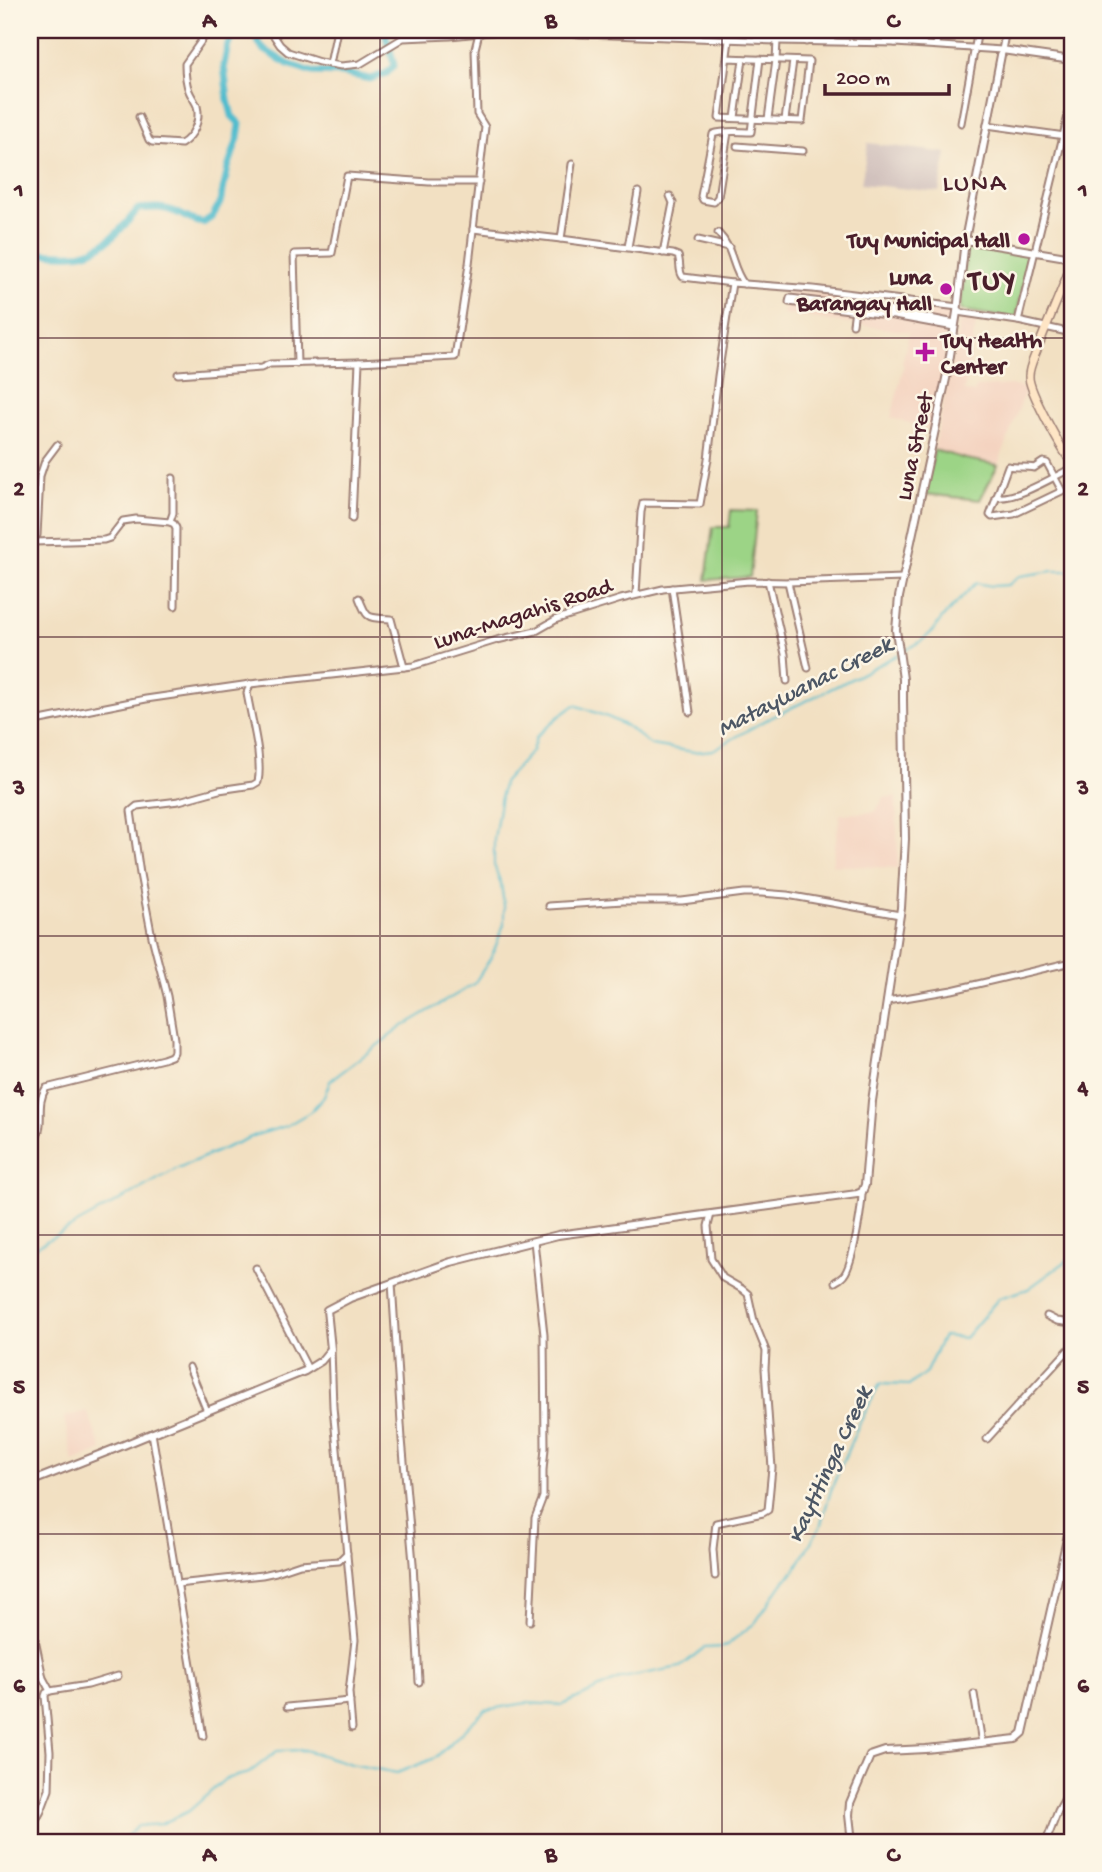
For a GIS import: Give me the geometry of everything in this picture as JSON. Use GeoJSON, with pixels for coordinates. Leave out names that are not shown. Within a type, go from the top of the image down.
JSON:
{"type":"FeatureCollection","features":[{"type":"Feature","properties":{"kind":"main road"},"geometry":{"type":"LineString","coordinates":[[1072,263],[1028,379],[1047,422],[1072,466]]}},
{"type":"Feature","properties":{"kind":"main road"},"geometry":{"type":"LineString","coordinates":[[1045,415],[1072,455]]}},
{"type":"Feature","properties":{"kind":"street"},"geometry":{"type":"LineString","coordinates":[[139,117],[152,142],[181,144],[194,131],[198,110],[188,88],[185,64],[209,30]]}},
{"type":"Feature","properties":{"kind":"street"},"geometry":{"type":"LineString","coordinates":[[270,30],[288,52],[341,66],[360,64],[397,40],[412,36],[450,36],[500,31],[936,45],[1002,50],[1072,60]]}},
{"type":"Feature","properties":{"kind":"street"},"geometry":{"type":"LineString","coordinates":[[330,64],[337,30]]}},
{"type":"Feature","properties":{"kind":"street"},"geometry":{"type":"LineString","coordinates":[[806,30],[806,42]]}},
{"type":"Feature","properties":{"kind":"street"},"geometry":{"type":"LineString","coordinates":[[895,43],[896,30]]}},
{"type":"Feature","properties":{"kind":"street"},"geometry":{"type":"LineString","coordinates":[[936,45],[938,30]]}},
{"type":"Feature","properties":{"kind":"street"},"geometry":{"type":"LineString","coordinates":[[961,122],[978,30]]}},
{"type":"Feature","properties":{"kind":"street"},"geometry":{"type":"LineString","coordinates":[[1002,50],[1006,30]]}},
{"type":"Feature","properties":{"kind":"street"},"geometry":{"type":"LineString","coordinates":[[178,374],[261,368],[270,364],[455,357],[485,127],[477,114],[475,49],[479,33]]}},
{"type":"Feature","properties":{"kind":"street"},"geometry":{"type":"LineString","coordinates":[[727,58],[809,61],[802,121],[719,118],[729,40]]}},
{"type":"Feature","properties":{"kind":"street"},"geometry":{"type":"LineString","coordinates":[[768,119],[777,41]]}},
{"type":"Feature","properties":{"kind":"street","name":"Luna Street"},"geometry":{"type":"LineString","coordinates":[[862,1192],[865,1185],[872,1101],[900,915],[905,839],[901,667],[897,617],[902,578],[944,386],[955,325],[965,240],[1002,50]]}},
{"type":"Feature","properties":{"kind":"street"},"geometry":{"type":"LineString","coordinates":[[736,118],[743,59]]}},
{"type":"Feature","properties":{"kind":"street"},"geometry":{"type":"LineString","coordinates":[[751,147],[760,60]]}},
{"type":"Feature","properties":{"kind":"street"},"geometry":{"type":"LineString","coordinates":[[785,120],[793,61]]}},
{"type":"Feature","properties":{"kind":"street"},"geometry":{"type":"LineString","coordinates":[[1018,321],[1072,99]]}},
{"type":"Feature","properties":{"kind":"street"},"geometry":{"type":"LineString","coordinates":[[987,125],[1072,137]]}},
{"type":"Feature","properties":{"kind":"street"},"geometry":{"type":"LineString","coordinates":[[728,132],[718,197],[714,202],[703,200],[701,196],[713,134],[728,132],[751,132]]}},
{"type":"Feature","properties":{"kind":"street"},"geometry":{"type":"LineString","coordinates":[[737,146],[803,151]]}},
{"type":"Feature","properties":{"kind":"street"},"geometry":{"type":"LineString","coordinates":[[561,239],[572,164]]}},
{"type":"Feature","properties":{"kind":"street"},"geometry":{"type":"LineString","coordinates":[[297,364],[294,254],[332,253],[347,176],[429,182],[479,182]]}},
{"type":"Feature","properties":{"kind":"street"},"geometry":{"type":"LineString","coordinates":[[628,247],[638,192]]}},
{"type":"Feature","properties":{"kind":"street"},"geometry":{"type":"LineString","coordinates":[[663,253],[673,203],[670,196]]}},
{"type":"Feature","properties":{"kind":"street"},"geometry":{"type":"LineString","coordinates":[[473,229],[628,247],[678,256],[683,277],[732,284],[813,289],[957,309],[1072,333]]}},
{"type":"Feature","properties":{"kind":"street"},"geometry":{"type":"LineString","coordinates":[[718,233],[729,247],[737,276],[744,284]]}},
{"type":"Feature","properties":{"kind":"street"},"geometry":{"type":"LineString","coordinates":[[698,240],[729,247]]}},
{"type":"Feature","properties":{"kind":"street"},"geometry":{"type":"LineString","coordinates":[[965,240],[1072,258]]}},
{"type":"Feature","properties":{"kind":"street"},"geometry":{"type":"LineString","coordinates":[[636,594],[643,503],[700,505],[732,284]]}},
{"type":"Feature","properties":{"kind":"street"},"geometry":{"type":"LineString","coordinates":[[855,308],[790,298],[789,302],[855,308],[895,311],[955,325]]}},
{"type":"Feature","properties":{"kind":"street"},"geometry":{"type":"LineString","coordinates":[[853,324],[855,308]]}},
{"type":"Feature","properties":{"kind":"street"},"geometry":{"type":"LineString","coordinates":[[352,519],[359,362]]}},
{"type":"Feature","properties":{"kind":"street"},"geometry":{"type":"LineString","coordinates":[[1067,390],[1072,398]]}},
{"type":"Feature","properties":{"kind":"street"},"geometry":{"type":"LineString","coordinates":[[32,542],[37,535],[40,475],[44,461],[57,445]]}},
{"type":"Feature","properties":{"kind":"street"},"geometry":{"type":"LineString","coordinates":[[1043,462],[1047,463],[1062,491],[1014,514],[992,517],[990,516],[996,497],[1008,466],[1034,468],[1043,462]]}},
{"type":"Feature","properties":{"kind":"street"},"geometry":{"type":"LineString","coordinates":[[996,497],[1004,498],[1020,493],[1072,466]]}},
{"type":"Feature","properties":{"kind":"street"},"geometry":{"type":"LineString","coordinates":[[170,522],[173,513],[173,478]]}},
{"type":"Feature","properties":{"kind":"street"},"geometry":{"type":"LineString","coordinates":[[32,542],[104,540],[110,538],[123,521],[136,519],[170,522],[176,528],[175,606]]}},
{"type":"Feature","properties":{"kind":"street","name":"Luna-Magahis Road"},"geometry":{"type":"LineString","coordinates":[[30,722],[146,699],[250,684],[413,666],[536,631],[557,619],[636,594],[672,588],[749,581],[902,578]]}},
{"type":"Feature","properties":{"kind":"street"},"geometry":{"type":"LineString","coordinates":[[768,581],[785,654],[787,681]]}},
{"type":"Feature","properties":{"kind":"street"},"geometry":{"type":"LineString","coordinates":[[788,582],[808,668]]}},
{"type":"Feature","properties":{"kind":"street"},"geometry":{"type":"LineString","coordinates":[[672,588],[690,712]]}},
{"type":"Feature","properties":{"kind":"street"},"geometry":{"type":"LineString","coordinates":[[359,598],[366,615],[391,620],[404,667]]}},
{"type":"Feature","properties":{"kind":"street"},"geometry":{"type":"LineString","coordinates":[[30,1144],[38,1137],[40,1130],[39,1100],[46,1088],[163,1059],[174,1052],[167,996],[152,936],[131,811],[137,806],[179,802],[258,782],[258,755],[247,693],[250,684]]}},
{"type":"Feature","properties":{"kind":"street"},"geometry":{"type":"LineString","coordinates":[[549,906],[623,901],[682,901],[761,893],[900,915]]}},
{"type":"Feature","properties":{"kind":"street"},"geometry":{"type":"LineString","coordinates":[[887,1001],[952,990],[1072,962]]}},
{"type":"Feature","properties":{"kind":"street"},"geometry":{"type":"LineString","coordinates":[[352,1728],[349,1692],[355,1640],[327,1310],[349,1298],[451,1262],[558,1235],[862,1192],[849,1265],[844,1275],[835,1282]]}},
{"type":"Feature","properties":{"kind":"street"},"geometry":{"type":"LineString","coordinates":[[710,1214],[708,1226],[711,1259],[723,1278],[748,1294],[754,1321],[766,1351],[772,1468],[768,1510],[716,1523],[713,1549],[715,1576]]}},
{"type":"Feature","properties":{"kind":"street"},"geometry":{"type":"LineString","coordinates":[[530,1621],[535,1518],[543,1497],[542,1470],[545,1448],[544,1335],[534,1241]]}},
{"type":"Feature","properties":{"kind":"street"},"geometry":{"type":"LineString","coordinates":[[256,1268],[308,1369]]}},
{"type":"Feature","properties":{"kind":"street"},"geometry":{"type":"LineString","coordinates":[[392,1283],[419,1682]]}},
{"type":"Feature","properties":{"kind":"street"},"geometry":{"type":"LineString","coordinates":[[1047,1316],[1057,1321],[1072,1323]]}},
{"type":"Feature","properties":{"kind":"street"},"geometry":{"type":"LineString","coordinates":[[987,1439],[1072,1346]]}},
{"type":"Feature","properties":{"kind":"street"},"geometry":{"type":"LineString","coordinates":[[30,1482],[308,1369],[321,1361],[331,1349]]}},
{"type":"Feature","properties":{"kind":"street"},"geometry":{"type":"LineString","coordinates":[[189,1367],[207,1411]]}},
{"type":"Feature","properties":{"kind":"street"},"geometry":{"type":"LineString","coordinates":[[152,1433],[203,1736]]}},
{"type":"Feature","properties":{"kind":"street"},"geometry":{"type":"LineString","coordinates":[[852,1842],[850,1803],[870,1756],[886,1751],[1016,1739],[1023,1733],[1072,1517]]}},
{"type":"Feature","properties":{"kind":"street"},"geometry":{"type":"LineString","coordinates":[[177,1584],[276,1572],[300,1564],[339,1560],[347,1553]]}},
{"type":"Feature","properties":{"kind":"street"},"geometry":{"type":"LineString","coordinates":[[30,1616],[43,1678],[50,1692]]}},
{"type":"Feature","properties":{"kind":"street"},"geometry":{"type":"LineString","coordinates":[[30,1825],[34,1824],[49,1790],[50,1752],[46,1693],[118,1676]]}},
{"type":"Feature","properties":{"kind":"street"},"geometry":{"type":"LineString","coordinates":[[974,1694],[982,1743]]}},
{"type":"Feature","properties":{"kind":"street"},"geometry":{"type":"LineString","coordinates":[[287,1707],[350,1701]]}},
{"type":"Feature","properties":{"kind":"street"},"geometry":{"type":"LineString","coordinates":[[1046,1842],[1058,1811],[1072,1786]]}},
{"type":"Feature","properties":{"kind":"shaded area"},"geometry":{"type":"Polygon","coordinates":[[[868,143],[947,153],[939,192],[861,184],[868,143]]]}},
{"type":"Feature","properties":{"kind":"shaded area"},"geometry":{"type":"Polygon","coordinates":[[[787,290],[952,309],[931,429],[891,418],[909,332],[783,314],[787,290]]]}},
{"type":"Feature","properties":{"kind":"shaded area"},"geometry":{"type":"Polygon","coordinates":[[[961,315],[977,318],[964,391],[974,393],[976,387],[1010,385],[1026,389],[998,465],[934,450],[961,315]]]}},
{"type":"Feature","properties":{"kind":"shaded area"},"geometry":{"type":"Polygon","coordinates":[[[884,797],[896,797],[898,868],[832,865],[840,814],[875,812],[884,797]]]}},
{"type":"Feature","properties":{"kind":"shaded area"},"geometry":{"type":"Polygon","coordinates":[[[87,1411],[102,1450],[73,1462],[64,1417],[87,1411]]]}},
{"type":"Feature","properties":{"kind":"green space"},"geometry":{"type":"Polygon","coordinates":[[[967,243],[1030,253],[1016,319],[960,310],[967,243]]]}},
{"type":"Feature","properties":{"kind":"green space"},"geometry":{"type":"Polygon","coordinates":[[[934,450],[998,465],[980,500],[925,494],[934,450]]]}},
{"type":"Feature","properties":{"kind":"green space"},"geometry":{"type":"Polygon","coordinates":[[[731,510],[757,511],[750,577],[706,580],[713,527],[729,527],[731,510]]]}},
{"type":"Feature","properties":{"kind":"waterway"},"geometry":{"type":"LineString","coordinates":[[30,254],[73,254],[93,250],[118,232],[138,209],[166,209],[203,223],[212,217],[220,203],[240,124],[232,116],[224,65],[228,44],[238,31],[251,31],[263,49],[288,64],[312,72],[342,73],[370,79],[387,73],[394,65],[385,30]]}},
{"type":"Feature","properties":{"kind":"waterway","name":"Mataywanac Creek"},"geometry":{"type":"LineString","coordinates":[[902,652],[933,631],[976,583],[1008,585],[1020,576],[1072,571]]}},
{"type":"Feature","properties":{"kind":"waterway","name":"Mataywanac Creek"},"geometry":{"type":"LineString","coordinates":[[30,1250],[178,1168],[256,1135],[286,1126],[310,1112],[324,1097],[330,1081],[403,1026],[474,984],[492,956],[504,924],[501,884],[494,865],[494,839],[503,783],[532,751],[536,737],[575,705],[628,727],[651,745],[694,752],[713,750],[764,721],[897,655]]}},
{"type":"Feature","properties":{"kind":"waterway","name":"Kaytitinga Creek"},"geometry":{"type":"LineString","coordinates":[[120,1842],[138,1826],[161,1824],[189,1811],[225,1779],[249,1773],[277,1751],[305,1750],[351,1764],[397,1773],[435,1758],[485,1710],[526,1703],[562,1705],[622,1678],[680,1667],[704,1648],[724,1647],[755,1623],[794,1571],[820,1527],[832,1487],[858,1426],[880,1384],[910,1385],[926,1372],[943,1336],[965,1338],[999,1298],[1028,1289],[1072,1257]]}},
{"type":"Feature","properties":{"kind":"place","name":"Tuy Municipal Hall"},"geometry":{"type":"Point","coordinates":[1024,239]}},
{"type":"Feature","properties":{"kind":"place","name":"Luna Barangay Hall"},"geometry":{"type":"Point","coordinates":[946,289]}},
{"type":"Feature","properties":{"kind":"place","name":"Tuy Health Center"},"geometry":{"type":"Point","coordinates":[925,352]}},
{"type":"Feature","properties":{"kind":"district","name":"LUNA"},"geometry":{"type":"Point","coordinates":[975,181]}},
{"type":"Feature","properties":{"kind":"district","name":"TUY"},"geometry":{"type":"Point","coordinates":[993,279]}}]}
